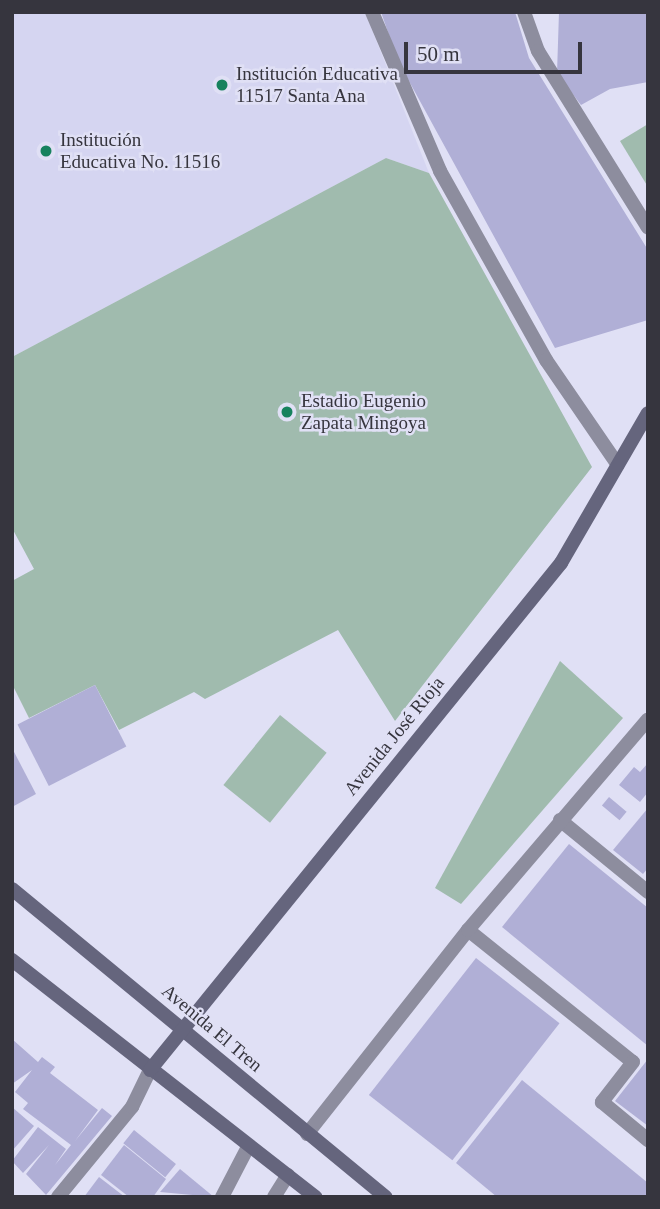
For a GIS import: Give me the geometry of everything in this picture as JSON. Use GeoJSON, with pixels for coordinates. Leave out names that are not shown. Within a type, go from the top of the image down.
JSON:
{"type":"FeatureCollection","features":[{"type":"Feature","properties":{"kind":"street"},"geometry":{"type":"LineString","coordinates":[[372,12],[440,171],[546,360],[618,465]]}},
{"type":"Feature","properties":{"kind":"street"},"geometry":{"type":"LineString","coordinates":[[524,12],[538,51],[648,228]]}},
{"type":"Feature","properties":{"kind":"street","name":"Avenida José Rioja"},"geometry":{"type":"LineString","coordinates":[[150,1070],[561,563],[648,413]]}},
{"type":"Feature","properties":{"kind":"street"},"geometry":{"type":"LineString","coordinates":[[307,1134],[468,930],[648,719]]}},
{"type":"Feature","properties":{"kind":"street"},"geometry":{"type":"LineString","coordinates":[[560,820],[648,892]]}},
{"type":"Feature","properties":{"kind":"street","name":"Avenida El Tren"},"geometry":{"type":"LineString","coordinates":[[12,889],[183,1027],[385,1197]]}},
{"type":"Feature","properties":{"kind":"street"},"geometry":{"type":"LineString","coordinates":[[468,930],[633,1062],[602,1102],[648,1140]]}},
{"type":"Feature","properties":{"kind":"street"},"geometry":{"type":"LineString","coordinates":[[12,960],[247,1149],[288,1175],[315,1197]]}},
{"type":"Feature","properties":{"kind":"street"},"geometry":{"type":"LineString","coordinates":[[58,1197],[132,1107],[150,1070]]}},
{"type":"Feature","properties":{"kind":"street"},"geometry":{"type":"LineString","coordinates":[[222,1197],[247,1149]]}},
{"type":"Feature","properties":{"kind":"street"},"geometry":{"type":"LineString","coordinates":[[274,1197],[288,1175]]}},
{"type":"Feature","properties":{"kind":"shaded area","name":"Institución Educativa 11517 Santa Ana"},"geometry":{"type":"Polygon","coordinates":[[[12,12],[365,12],[429,173],[386,158],[12,357],[12,12]]]}},
{"type":"Feature","properties":{"kind":"green space"},"geometry":{"type":"Polygon","coordinates":[[[648,124],[648,187],[620,141],[648,124]]]}},
{"type":"Feature","properties":{"kind":"green space","name":"Estadio Eugenio Zapata Mingoya"},"geometry":{"type":"Polygon","coordinates":[[[386,158],[429,173],[592,467],[395,721],[338,630],[205,699],[194,692],[119,730],[95,685],[29,718],[12,684],[12,581],[34,569],[12,528],[12,357],[386,158]]]}},
{"type":"Feature","properties":{"kind":"green space"},"geometry":{"type":"Polygon","coordinates":[[[560,661],[623,718],[461,904],[435,888],[560,661]]]}},
{"type":"Feature","properties":{"kind":"green space"},"geometry":{"type":"Polygon","coordinates":[[[280,715],[327,753],[270,823],[223,785],[280,715]]]}},
{"type":"Feature","properties":{"kind":"building"},"geometry":{"type":"Polygon","coordinates":[[[381,12],[515,12],[529,58],[648,250],[648,320],[555,348],[398,61],[381,12]]]}},
{"type":"Feature","properties":{"kind":"building"},"geometry":{"type":"Polygon","coordinates":[[[559,12],[648,12],[648,82],[610,89],[581,105],[557,73],[559,12]]]}},
{"type":"Feature","properties":{"kind":"building"},"geometry":{"type":"Polygon","coordinates":[[[95,685],[126,746],[49,786],[17,724],[95,685]]]}},
{"type":"Feature","properties":{"kind":"building"},"geometry":{"type":"Polygon","coordinates":[[[12,748],[36,794],[12,807],[12,748]]]}},
{"type":"Feature","properties":{"kind":"building"},"geometry":{"type":"Polygon","coordinates":[[[648,763],[648,792],[640,802],[619,785],[634,767],[640,772],[648,763]]]}},
{"type":"Feature","properties":{"kind":"building"},"geometry":{"type":"Polygon","coordinates":[[[609,797],[627,812],[620,820],[602,805],[609,797]]]}},
{"type":"Feature","properties":{"kind":"building"},"geometry":{"type":"Polygon","coordinates":[[[648,808],[648,868],[643,874],[613,850],[648,808]]]}},
{"type":"Feature","properties":{"kind":"building"},"geometry":{"type":"Polygon","coordinates":[[[569,844],[648,908],[648,1046],[502,927],[569,844]]]}},
{"type":"Feature","properties":{"kind":"building"},"geometry":{"type":"Polygon","coordinates":[[[476,958],[560,1023],[452,1160],[369,1095],[476,958]]]}},
{"type":"Feature","properties":{"kind":"building"},"geometry":{"type":"Polygon","coordinates":[[[12,1039],[38,1062],[42,1057],[55,1067],[50,1073],[98,1110],[75,1141],[102,1108],[112,1116],[46,1195],[26,1174],[49,1145],[23,1173],[12,1161],[38,1127],[66,1149],[55,1165],[71,1145],[23,1109],[28,1103],[15,1092],[32,1070],[12,1084],[12,1039]]]}},
{"type":"Feature","properties":{"kind":"building"},"geometry":{"type":"Polygon","coordinates":[[[648,1059],[648,1126],[615,1101],[648,1059]]]}},
{"type":"Feature","properties":{"kind":"building"},"geometry":{"type":"Polygon","coordinates":[[[522,1080],[648,1183],[648,1197],[497,1197],[456,1163],[522,1080]]]}},
{"type":"Feature","properties":{"kind":"building"},"geometry":{"type":"Polygon","coordinates":[[[12,1107],[34,1126],[12,1151],[12,1107]]]}},
{"type":"Feature","properties":{"kind":"building"},"geometry":{"type":"Polygon","coordinates":[[[134,1130],[176,1164],[165,1177],[123,1143],[134,1130]]]}},
{"type":"Feature","properties":{"kind":"building"},"geometry":{"type":"Polygon","coordinates":[[[124,1145],[166,1179],[153,1197],[129,1197],[101,1175],[124,1145]]]}},
{"type":"Feature","properties":{"kind":"building"},"geometry":{"type":"Polygon","coordinates":[[[180,1169],[214,1197],[160,1192],[180,1169]]]}},
{"type":"Feature","properties":{"kind":"building"},"geometry":{"type":"Polygon","coordinates":[[[99,1177],[125,1197],[84,1197],[99,1177]]]}},
{"type":"Feature","properties":{"kind":"place","name":"Institución Educativa 11517 Santa Ana"},"geometry":{"type":"Point","coordinates":[222,85]}},
{"type":"Feature","properties":{"kind":"place","name":"Institución Educativa No. 11516"},"geometry":{"type":"Point","coordinates":[46,151]}},
{"type":"Feature","properties":{"kind":"place","name":"Estadio Eugenio Zapata Mingoya"},"geometry":{"type":"Point","coordinates":[287,412]}}]}
